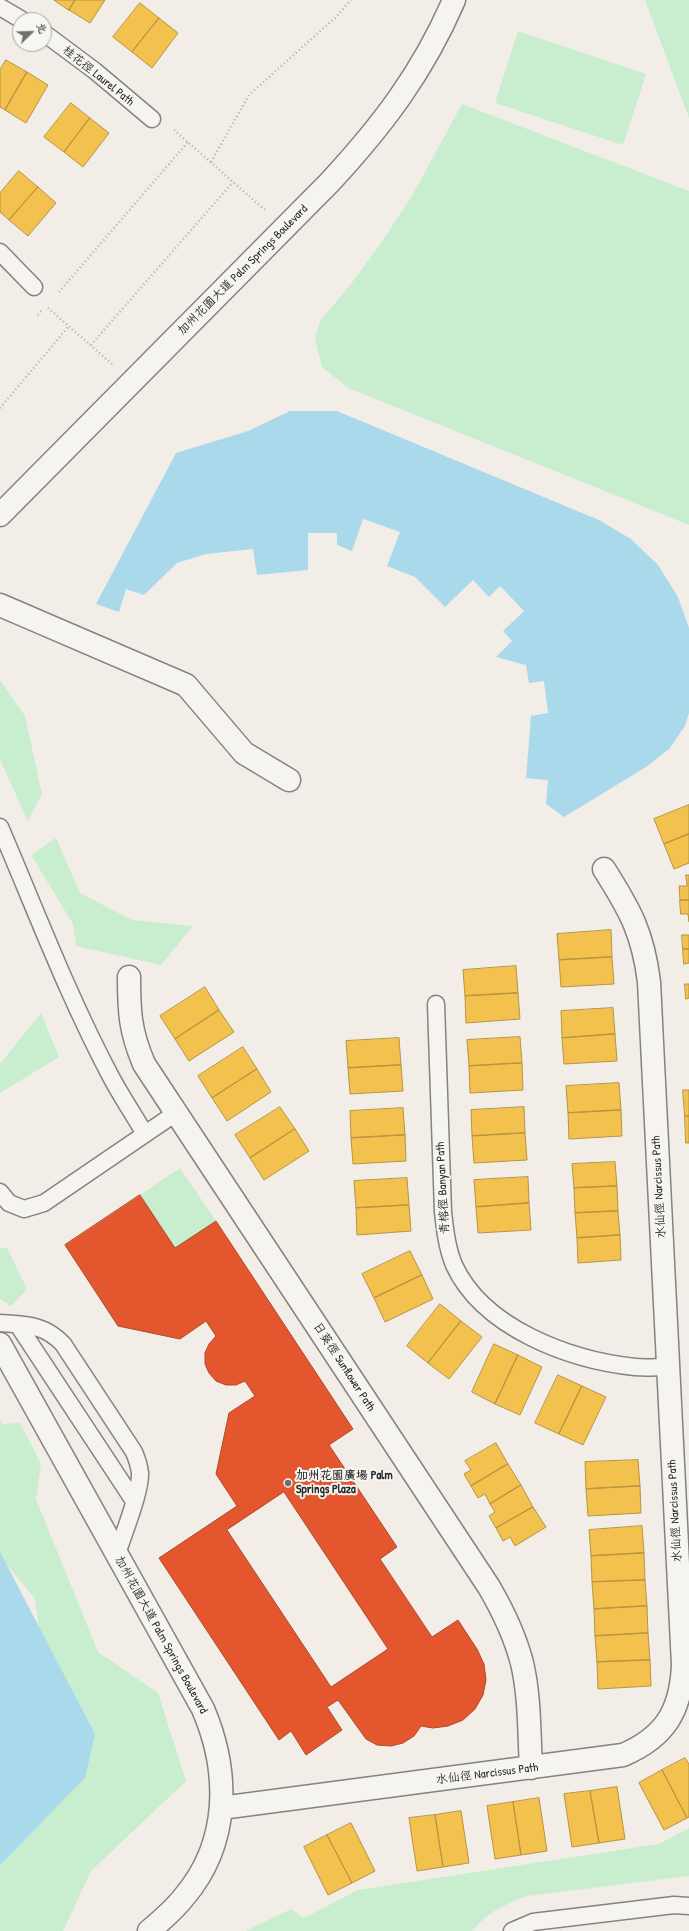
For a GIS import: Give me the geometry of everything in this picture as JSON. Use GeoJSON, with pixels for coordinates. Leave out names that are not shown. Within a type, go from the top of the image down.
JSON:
{"type":"FeatureCollection","features":[{"type":"Feature","properties":{"kind":"street","name":"加州花園大道 Palm Springs Boulevard"},"geometry":{"type":"LineString","coordinates":[[0,515],[363,147],[394,108],[421,66],[445,22],[454,0]]}},
{"type":"Feature","properties":{"kind":"street"},"geometry":{"type":"LineString","coordinates":[[0,605],[186,685],[244,753],[289,780]]}},
{"type":"Feature","properties":{"kind":"street","name":"水仙徑 Narcissus Path"},"geometry":{"type":"LineString","coordinates":[[221,1808],[623,1755],[640,1748],[656,1736],[668,1721],[678,1704],[682,1685],[683,1665],[649,982],[641,936],[632,916],[604,869]]}},
{"type":"Feature","properties":{"kind":"street","name":"日葵徑 Sunflower Path"},"geometry":{"type":"LineString","coordinates":[[129,977],[129,1014],[137,1048],[144,1064],[489,1587],[503,1611],[514,1637],[526,1683],[531,1768]]}},
{"type":"Feature","properties":{"kind":"street","name":"加州花園大道 Palm Springs Boulevard"},"geometry":{"type":"LineString","coordinates":[[0,1344],[203,1710],[213,1732],[219,1756],[222,1781],[221,1808],[217,1830],[210,1854],[199,1876],[185,1897],[168,1915],[149,1931]]}},
{"type":"Feature","properties":{"kind":"lane"},"geometry":{"type":"LineString","coordinates":[[0,7],[12,14]]}},
{"type":"Feature","properties":{"kind":"lane","name":"桂花徑 Laurel Path"},"geometry":{"type":"LineString","coordinates":[[52,39],[95,71],[152,119]]}},
{"type":"Feature","properties":{"kind":"lane"},"geometry":{"type":"LineString","coordinates":[[0,252],[34,287]]}},
{"type":"Feature","properties":{"kind":"lane"},"geometry":{"type":"LineString","coordinates":[[0,827],[52,954],[92,1039],[111,1078],[145,1134]]}},
{"type":"Feature","properties":{"kind":"lane","name":"青榕徑 Banyan Path"},"geometry":{"type":"LineString","coordinates":[[436,1004],[443,1212],[446,1239],[454,1265],[468,1288],[486,1308],[508,1324],[538,1340],[569,1353],[602,1361],[635,1366],[668,1367]]}},
{"type":"Feature","properties":{"kind":"lane"},"geometry":{"type":"LineString","coordinates":[[0,1192],[9,1203],[24,1209],[44,1203],[176,1113]]}},
{"type":"Feature","properties":{"kind":"lane"},"geometry":{"type":"LineString","coordinates":[[0,1323],[46,1329],[55,1336],[68,1350],[134,1452],[139,1462],[140,1474],[134,1502],[117,1554]]}},
{"type":"Feature","properties":{"kind":"lane"},"geometry":{"type":"LineString","coordinates":[[18,1325],[134,1502]]}},
{"type":"Feature","properties":{"kind":"lane"},"geometry":{"type":"LineString","coordinates":[[512,1931],[533,1922],[674,1905],[689,1906]]}},
{"type":"Feature","properties":{"kind":"path"},"geometry":{"type":"LineString","coordinates":[[211,162],[249,95],[336,16],[351,0]]}},
{"type":"Feature","properties":{"kind":"path"},"geometry":{"type":"LineString","coordinates":[[172,128],[269,213]]}},
{"type":"Feature","properties":{"kind":"path"},"geometry":{"type":"LineString","coordinates":[[56,295],[188,142]]}},
{"type":"Feature","properties":{"kind":"path"},"geometry":{"type":"LineString","coordinates":[[91,345],[233,182]]}},
{"type":"Feature","properties":{"kind":"path"},"geometry":{"type":"LineString","coordinates":[[38,315],[46,306],[116,368]]}},
{"type":"Feature","properties":{"kind":"path"},"geometry":{"type":"LineString","coordinates":[[0,408],[69,326]]}},
{"type":"Feature","properties":{"kind":"green space"},"geometry":{"type":"Polygon","coordinates":[[[645,0],[689,0],[689,118],[645,0]]]}},
{"type":"Feature","properties":{"kind":"green space"},"geometry":{"type":"Polygon","coordinates":[[[518,31],[646,74],[623,145],[495,103],[518,31]]]}},
{"type":"Feature","properties":{"kind":"green space"},"geometry":{"type":"Polygon","coordinates":[[[462,104],[689,191],[689,525],[348,388],[322,367],[315,339],[320,321],[351,284],[379,246],[412,196],[462,104]]]}},
{"type":"Feature","properties":{"kind":"green space"},"geometry":{"type":"Polygon","coordinates":[[[0,680],[25,716],[42,794],[28,821],[0,760],[0,680]]]}},
{"type":"Feature","properties":{"kind":"green space"},"geometry":{"type":"Polygon","coordinates":[[[56,838],[80,893],[132,920],[193,926],[161,965],[76,946],[73,924],[31,855],[56,838]]]}},
{"type":"Feature","properties":{"kind":"green space"},"geometry":{"type":"Polygon","coordinates":[[[41,1013],[59,1057],[0,1093],[0,1064],[41,1013]]]}},
{"type":"Feature","properties":{"kind":"green space"},"geometry":{"type":"Polygon","coordinates":[[[180,1168],[216,1221],[175,1248],[140,1195],[180,1168]]]}},
{"type":"Feature","properties":{"kind":"green space"},"geometry":{"type":"Polygon","coordinates":[[[0,1248],[7,1248],[27,1289],[11,1306],[0,1299],[0,1248]]]}},
{"type":"Feature","properties":{"kind":"green space"},"geometry":{"type":"Polygon","coordinates":[[[0,1419],[2,1424],[20,1423],[41,1464],[36,1499],[98,1652],[158,1693],[186,1781],[91,1871],[63,1931],[0,1931],[0,1816],[50,1706],[35,1599],[0,1556],[0,1419]]]}},
{"type":"Feature","properties":{"kind":"green space"},"geometry":{"type":"Polygon","coordinates":[[[689,1828],[689,1876],[527,1896],[490,1914],[472,1931],[246,1931],[291,1909],[304,1918],[358,1890],[659,1844],[689,1828]]]}},
{"type":"Feature","properties":{"kind":"water"},"geometry":{"type":"Polygon","coordinates":[[[290,411],[337,411],[599,520],[631,539],[658,565],[678,597],[689,628],[689,713],[685,726],[669,749],[646,767],[564,817],[546,804],[548,780],[526,778],[531,716],[548,713],[544,681],[529,683],[526,665],[496,657],[512,641],[503,631],[524,611],[500,586],[489,597],[473,580],[445,607],[415,577],[387,566],[400,532],[363,519],[352,551],[337,545],[337,533],[308,533],[308,570],[257,575],[253,549],[206,554],[177,563],[144,595],[126,589],[119,612],[96,604],[176,453],[248,431],[290,411]]]}},
{"type":"Feature","properties":{"kind":"water"},"geometry":{"type":"Polygon","coordinates":[[[0,1552],[95,1734],[85,1778],[0,1865],[0,1552]]]}},
{"type":"Feature","properties":{"kind":"building: 住宅"},"geometry":{"type":"Polygon","coordinates":[[[54,0],[75,0],[69,10],[54,0]]]}},
{"type":"Feature","properties":{"kind":"building: 住宅"},"geometry":{"type":"Polygon","coordinates":[[[75,0],[105,0],[90,23],[69,10],[75,0]]]}},
{"type":"Feature","properties":{"kind":"building: 住宅"},"geometry":{"type":"Polygon","coordinates":[[[140,3],[159,18],[132,52],[113,37],[140,3]]]}},
{"type":"Feature","properties":{"kind":"building: 住宅"},"geometry":{"type":"Polygon","coordinates":[[[159,18],[178,33],[152,68],[132,52],[159,18]]]}},
{"type":"Feature","properties":{"kind":"building: 住宅"},"geometry":{"type":"Polygon","coordinates":[[[6,60],[27,72],[5,110],[0,107],[0,70],[6,60]]]}},
{"type":"Feature","properties":{"kind":"building: 住宅"},"geometry":{"type":"Polygon","coordinates":[[[27,72],[48,85],[26,123],[5,110],[27,72]]]}},
{"type":"Feature","properties":{"kind":"building: 住宅"},"geometry":{"type":"Polygon","coordinates":[[[71,103],[90,118],[64,152],[44,137],[71,103]]]}},
{"type":"Feature","properties":{"kind":"building: 住宅"},"geometry":{"type":"Polygon","coordinates":[[[90,118],[109,133],[83,167],[64,152],[90,118]]]}},
{"type":"Feature","properties":{"kind":"building: 住宅"},"geometry":{"type":"Polygon","coordinates":[[[19,171],[38,187],[9,220],[0,212],[0,193],[19,171]]]}},
{"type":"Feature","properties":{"kind":"building: 住宅"},"geometry":{"type":"Polygon","coordinates":[[[38,187],[56,203],[28,236],[9,220],[38,187]]]}},
{"type":"Feature","properties":{"kind":"building: 住宅"},"geometry":{"type":"Polygon","coordinates":[[[689,805],[689,834],[664,844],[654,819],[689,805]]]}},
{"type":"Feature","properties":{"kind":"building: 住宅"},"geometry":{"type":"Polygon","coordinates":[[[689,834],[689,863],[674,869],[664,844],[689,834]]]}},
{"type":"Feature","properties":{"kind":"building: 住宅"},"geometry":{"type":"Polygon","coordinates":[[[686,875],[689,875],[689,900],[680,900],[679,886],[687,886],[686,875]]]}},
{"type":"Feature","properties":{"kind":"building: 住宅"},"geometry":{"type":"Polygon","coordinates":[[[680,900],[689,900],[689,922],[688,914],[681,914],[680,900]]]}},
{"type":"Feature","properties":{"kind":"building: 住宅"},"geometry":{"type":"Polygon","coordinates":[[[611,930],[612,957],[559,960],[557,934],[611,930]]]}},
{"type":"Feature","properties":{"kind":"building: 住宅"},"geometry":{"type":"Polygon","coordinates":[[[682,935],[689,935],[689,949],[683,949],[682,935]]]}},
{"type":"Feature","properties":{"kind":"building: 住宅"},"geometry":{"type":"Polygon","coordinates":[[[683,949],[689,949],[689,963],[684,964],[683,949]]]}},
{"type":"Feature","properties":{"kind":"building: 住宅"},"geometry":{"type":"Polygon","coordinates":[[[612,957],[614,984],[561,987],[559,960],[612,957]]]}},
{"type":"Feature","properties":{"kind":"building: 住宅"},"geometry":{"type":"Polygon","coordinates":[[[516,966],[518,993],[465,996],[463,970],[516,966]]]}},
{"type":"Feature","properties":{"kind":"building: 住宅"},"geometry":{"type":"Polygon","coordinates":[[[685,984],[689,984],[689,998],[686,999],[685,984]]]}},
{"type":"Feature","properties":{"kind":"building: 住宅"},"geometry":{"type":"Polygon","coordinates":[[[205,987],[219,1010],[175,1039],[160,1016],[205,987]]]}},
{"type":"Feature","properties":{"kind":"building: 住宅"},"geometry":{"type":"Polygon","coordinates":[[[518,993],[520,1019],[466,1023],[465,996],[518,993]]]}},
{"type":"Feature","properties":{"kind":"building: 住宅"},"geometry":{"type":"Polygon","coordinates":[[[613,1008],[615,1034],[562,1038],[561,1011],[613,1008]]]}},
{"type":"Feature","properties":{"kind":"building: 住宅"},"geometry":{"type":"Polygon","coordinates":[[[219,1010],[234,1032],[189,1061],[175,1039],[219,1010]]]}},
{"type":"Feature","properties":{"kind":"building: 住宅"},"geometry":{"type":"Polygon","coordinates":[[[615,1034],[617,1061],[564,1064],[562,1038],[615,1034]]]}},
{"type":"Feature","properties":{"kind":"building: 住宅"},"geometry":{"type":"Polygon","coordinates":[[[520,1037],[522,1063],[469,1066],[467,1040],[520,1037]]]}},
{"type":"Feature","properties":{"kind":"building: 住宅"},"geometry":{"type":"Polygon","coordinates":[[[399,1038],[401,1065],[348,1068],[346,1041],[399,1038]]]}},
{"type":"Feature","properties":{"kind":"building: 住宅"},"geometry":{"type":"Polygon","coordinates":[[[243,1047],[257,1069],[212,1098],[198,1076],[243,1047]]]}},
{"type":"Feature","properties":{"kind":"building: 住宅"},"geometry":{"type":"Polygon","coordinates":[[[522,1063],[523,1090],[470,1093],[469,1066],[522,1063]]]}},
{"type":"Feature","properties":{"kind":"building: 住宅"},"geometry":{"type":"Polygon","coordinates":[[[401,1065],[403,1091],[350,1094],[348,1068],[401,1065]]]}},
{"type":"Feature","properties":{"kind":"building: 住宅"},"geometry":{"type":"Polygon","coordinates":[[[257,1069],[271,1092],[227,1121],[212,1098],[257,1069]]]}},
{"type":"Feature","properties":{"kind":"building: 住宅"},"geometry":{"type":"Polygon","coordinates":[[[619,1083],[621,1110],[568,1113],[566,1086],[619,1083]]]}},
{"type":"Feature","properties":{"kind":"building: 住宅"},"geometry":{"type":"Polygon","coordinates":[[[683,1090],[689,1090],[689,1116],[685,1116],[683,1090]]]}},
{"type":"Feature","properties":{"kind":"building: 住宅"},"geometry":{"type":"Polygon","coordinates":[[[280,1107],[295,1129],[250,1158],[235,1135],[280,1107]]]}},
{"type":"Feature","properties":{"kind":"building: 住宅"},"geometry":{"type":"Polygon","coordinates":[[[524,1107],[525,1133],[472,1136],[471,1110],[524,1107]]]}},
{"type":"Feature","properties":{"kind":"building: 住宅"},"geometry":{"type":"Polygon","coordinates":[[[403,1108],[405,1135],[351,1138],[350,1111],[403,1108]]]}},
{"type":"Feature","properties":{"kind":"building: 住宅"},"geometry":{"type":"Polygon","coordinates":[[[621,1110],[622,1136],[569,1139],[568,1113],[621,1110]]]}},
{"type":"Feature","properties":{"kind":"building: 住宅"},"geometry":{"type":"Polygon","coordinates":[[[685,1116],[689,1116],[689,1143],[686,1143],[685,1116]]]}},
{"type":"Feature","properties":{"kind":"building: 住宅"},"geometry":{"type":"Polygon","coordinates":[[[295,1129],[309,1151],[264,1180],[250,1158],[295,1129]]]}},
{"type":"Feature","properties":{"kind":"building: 住宅"},"geometry":{"type":"Polygon","coordinates":[[[525,1133],[527,1160],[474,1163],[472,1136],[525,1133]]]}},
{"type":"Feature","properties":{"kind":"building: 住宅"},"geometry":{"type":"Polygon","coordinates":[[[405,1135],[406,1161],[353,1164],[351,1138],[405,1135]]]}},
{"type":"Feature","properties":{"kind":"building: 住宅"},"geometry":{"type":"Polygon","coordinates":[[[615,1162],[617,1186],[574,1188],[572,1164],[615,1162]]]}},
{"type":"Feature","properties":{"kind":"building: 住宅"},"geometry":{"type":"Polygon","coordinates":[[[528,1177],[529,1203],[476,1207],[474,1180],[528,1177]]]}},
{"type":"Feature","properties":{"kind":"building: 住宅"},"geometry":{"type":"Polygon","coordinates":[[[407,1178],[409,1205],[356,1208],[354,1181],[407,1178]]]}},
{"type":"Feature","properties":{"kind":"building: 住宅"},"geometry":{"type":"Polygon","coordinates":[[[617,1186],[618,1211],[575,1213],[574,1188],[617,1186]]]}},
{"type":"Feature","properties":{"kind":"building: 住宅"},"geometry":{"type":"Polygon","coordinates":[[[529,1203],[531,1230],[478,1233],[476,1207],[529,1203]]]}},
{"type":"Feature","properties":{"kind":"building: 住宅"},"geometry":{"type":"Polygon","coordinates":[[[409,1205],[411,1231],[357,1235],[356,1208],[409,1205]]]}},
{"type":"Feature","properties":{"kind":"building: 住宅"},"geometry":{"type":"Polygon","coordinates":[[[618,1211],[620,1235],[577,1238],[575,1213],[618,1211]]]}},
{"type":"Feature","properties":{"kind":"building: 住宅"},"geometry":{"type":"Polygon","coordinates":[[[620,1235],[621,1260],[578,1263],[577,1238],[620,1235]]]}},
{"type":"Feature","properties":{"kind":"building: 住宅"},"geometry":{"type":"Polygon","coordinates":[[[410,1251],[422,1275],[374,1298],[362,1274],[410,1251]]]}},
{"type":"Feature","properties":{"kind":"building: 住宅"},"geometry":{"type":"Polygon","coordinates":[[[422,1275],[433,1299],[385,1322],[374,1298],[422,1275]]]}},
{"type":"Feature","properties":{"kind":"building: 住宅"},"geometry":{"type":"Polygon","coordinates":[[[440,1304],[461,1321],[428,1363],[407,1346],[440,1304]]]}},
{"type":"Feature","properties":{"kind":"building: 住宅"},"geometry":{"type":"Polygon","coordinates":[[[461,1321],[482,1337],[449,1379],[428,1363],[461,1321]]]}},
{"type":"Feature","properties":{"kind":"building: 住宅"},"geometry":{"type":"Polygon","coordinates":[[[494,1344],[518,1355],[495,1404],[472,1392],[494,1344]]]}},
{"type":"Feature","properties":{"kind":"building: 住宅"},"geometry":{"type":"Polygon","coordinates":[[[518,1355],[542,1367],[520,1415],[495,1404],[518,1355]]]}},
{"type":"Feature","properties":{"kind":"building: 住宅"},"geometry":{"type":"Polygon","coordinates":[[[558,1375],[582,1386],[559,1434],[535,1423],[558,1375]]]}},
{"type":"Feature","properties":{"kind":"building: 住宅"},"geometry":{"type":"Polygon","coordinates":[[[582,1386],[606,1397],[583,1445],[559,1434],[582,1386]]]}},
{"type":"Feature","properties":{"kind":"building: 住宅"},"geometry":{"type":"Polygon","coordinates":[[[496,1443],[508,1464],[471,1486],[464,1474],[471,1470],[465,1461],[496,1443]]]}},
{"type":"Feature","properties":{"kind":"building: 住宅"},"geometry":{"type":"Polygon","coordinates":[[[638,1460],[640,1486],[586,1489],[585,1462],[638,1460]]]}},
{"type":"Feature","properties":{"kind":"building: 住宅"},"geometry":{"type":"Polygon","coordinates":[[[508,1464],[521,1485],[490,1504],[485,1494],[478,1498],[471,1486],[508,1464]]]}},
{"type":"Feature","properties":{"kind":"building: 住宅"},"geometry":{"type":"Polygon","coordinates":[[[521,1485],[533,1507],[496,1528],[489,1516],[495,1512],[490,1504],[521,1485]]]}},
{"type":"Feature","properties":{"kind":"building: 住宅"},"geometry":{"type":"Polygon","coordinates":[[[640,1486],[641,1513],[588,1516],[586,1489],[640,1486]]]}},
{"type":"Feature","properties":{"kind":"building: 住宅"},"geometry":{"type":"Polygon","coordinates":[[[533,1507],[546,1527],[515,1546],[510,1537],[503,1541],[496,1528],[533,1507]]]}},
{"type":"Feature","properties":{"kind":"building: 住宅"},"geometry":{"type":"Polygon","coordinates":[[[642,1526],[644,1553],[591,1556],[589,1530],[642,1526]]]}},
{"type":"Feature","properties":{"kind":"building: 住宅"},"geometry":{"type":"Polygon","coordinates":[[[644,1553],[645,1580],[592,1582],[591,1556],[644,1553]]]}},
{"type":"Feature","properties":{"kind":"building: 住宅"},"geometry":{"type":"Polygon","coordinates":[[[645,1580],[647,1606],[594,1609],[592,1582],[645,1580]]]}},
{"type":"Feature","properties":{"kind":"building: 住宅"},"geometry":{"type":"Polygon","coordinates":[[[647,1606],[648,1633],[595,1636],[594,1609],[647,1606]]]}},
{"type":"Feature","properties":{"kind":"building: 住宅"},"geometry":{"type":"Polygon","coordinates":[[[648,1633],[650,1660],[597,1662],[595,1636],[648,1633]]]}},
{"type":"Feature","properties":{"kind":"building: 住宅"},"geometry":{"type":"Polygon","coordinates":[[[650,1660],[651,1686],[598,1689],[597,1662],[650,1660]]]}},
{"type":"Feature","properties":{"kind":"building: 住宅"},"geometry":{"type":"Polygon","coordinates":[[[685,1758],[689,1764],[689,1817],[687,1818],[662,1770],[685,1758]]]}},
{"type":"Feature","properties":{"kind":"building: 住宅"},"geometry":{"type":"Polygon","coordinates":[[[662,1770],[687,1818],[664,1830],[639,1783],[662,1770]]]}},
{"type":"Feature","properties":{"kind":"building: 住宅"},"geometry":{"type":"Polygon","coordinates":[[[617,1787],[625,1839],[599,1843],[590,1791],[617,1787]]]}},
{"type":"Feature","properties":{"kind":"building: 住宅"},"geometry":{"type":"Polygon","coordinates":[[[590,1791],[599,1843],[572,1847],[564,1794],[590,1791]]]}},
{"type":"Feature","properties":{"kind":"building: 住宅"},"geometry":{"type":"Polygon","coordinates":[[[539,1798],[547,1851],[521,1855],[513,1802],[539,1798]]]}},
{"type":"Feature","properties":{"kind":"building: 住宅"},"geometry":{"type":"Polygon","coordinates":[[[513,1802],[521,1855],[495,1859],[487,1806],[513,1802]]]}},
{"type":"Feature","properties":{"kind":"building: 住宅"},"geometry":{"type":"Polygon","coordinates":[[[461,1811],[469,1863],[443,1867],[435,1815],[461,1811]]]}},
{"type":"Feature","properties":{"kind":"building: 住宅"},"geometry":{"type":"Polygon","coordinates":[[[435,1815],[443,1867],[417,1871],[409,1818],[435,1815]]]}},
{"type":"Feature","properties":{"kind":"building: 住宅"},"geometry":{"type":"Polygon","coordinates":[[[351,1823],[375,1871],[352,1883],[327,1835],[351,1823]]]}},
{"type":"Feature","properties":{"kind":"building: 住宅"},"geometry":{"type":"Polygon","coordinates":[[[327,1835],[352,1883],[328,1895],[304,1847],[327,1835]]]}},
{"type":"Feature","properties":{"kind":"building: 商業","name":"加州花園廣場 Palm Springs Plaza"},"geometry":{"type":"Polygon","coordinates":[[[140,1195],[175,1248],[216,1221],[353,1429],[329,1445],[397,1547],[380,1559],[432,1637],[458,1620],[477,1649],[484,1664],[486,1680],[483,1695],[475,1709],[463,1720],[448,1726],[433,1728],[421,1726],[414,1736],[403,1743],[391,1746],[377,1745],[366,1739],[338,1700],[327,1707],[342,1730],[306,1755],[291,1731],[279,1740],[159,1558],[237,1506],[216,1474],[229,1413],[255,1396],[245,1381],[236,1385],[226,1385],[216,1381],[209,1373],[205,1364],[205,1353],[209,1344],[216,1336],[206,1321],[180,1339],[118,1326],[65,1245],[140,1195]],[[284,1492],[227,1530],[331,1687],[388,1649],[284,1492]]]}},
{"type":"Feature","properties":{"kind":"place","name":"加州花園廣場 Palm Springs Plaza"},"geometry":{"type":"Point","coordinates":[288,1483]}}]}
